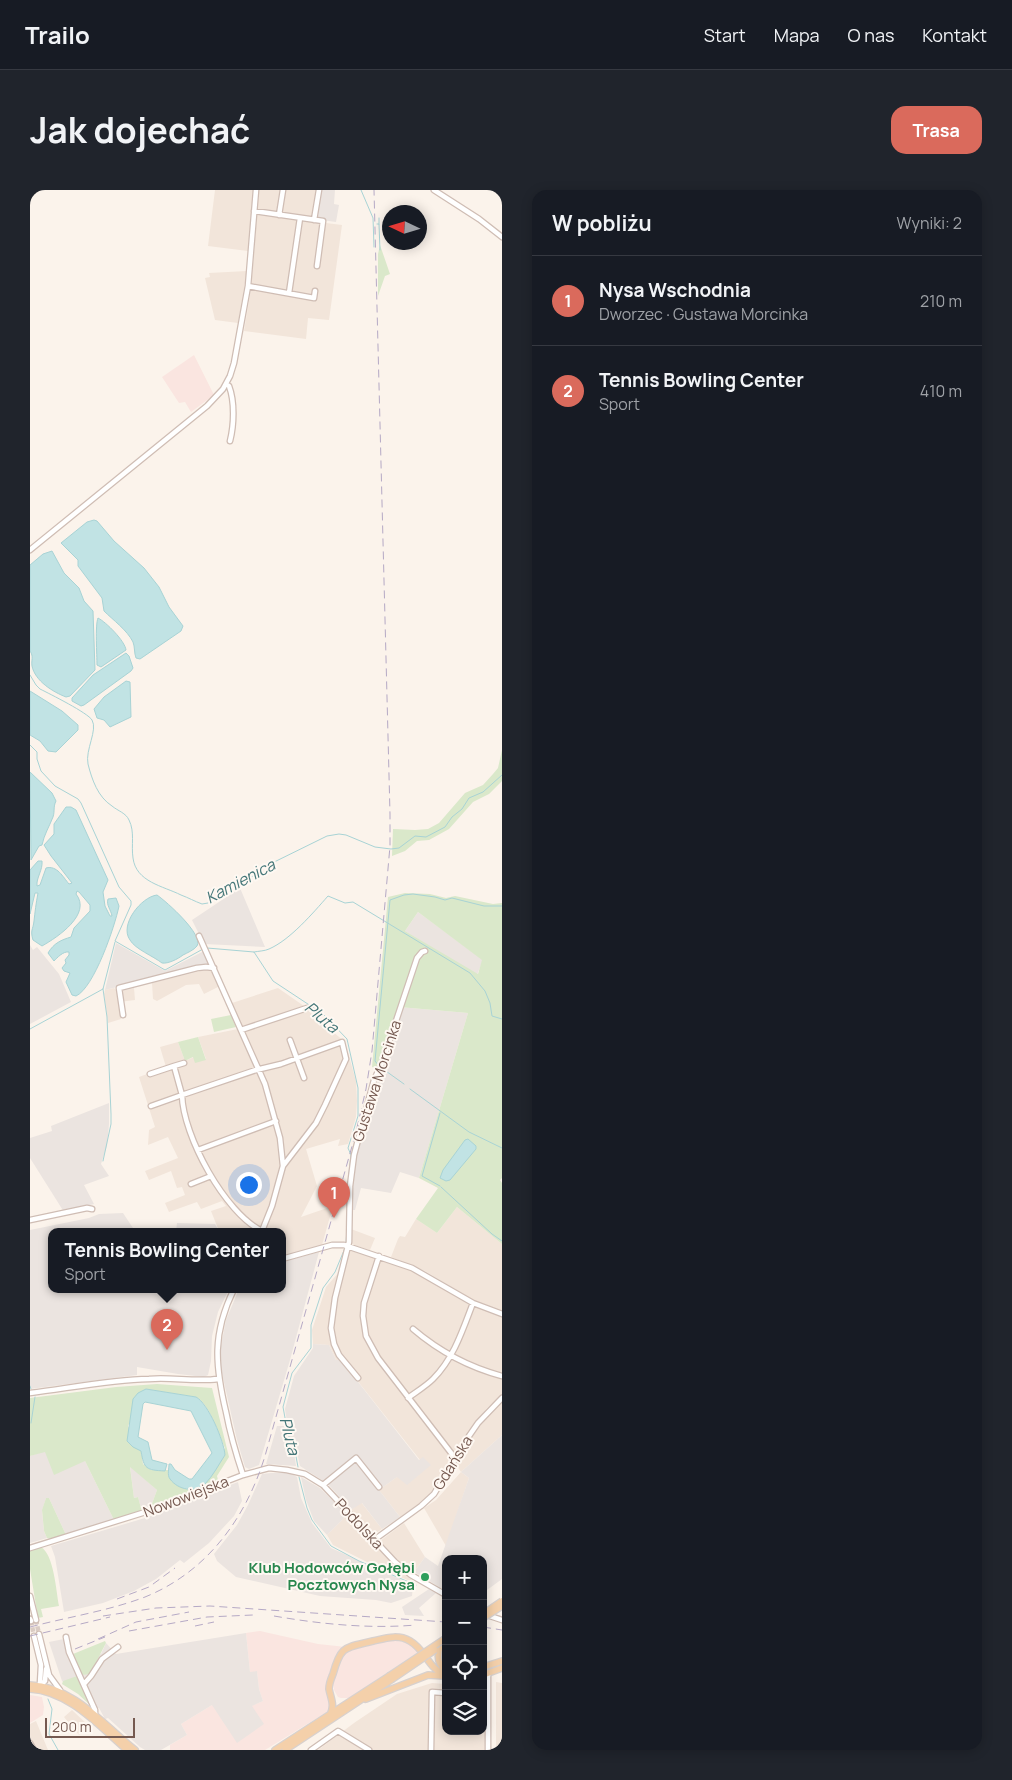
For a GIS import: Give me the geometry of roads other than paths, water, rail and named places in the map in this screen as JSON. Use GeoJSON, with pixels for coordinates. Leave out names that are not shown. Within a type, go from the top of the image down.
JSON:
{"type":"FeatureCollection","features":[{"type":"Feature","properties":{"kind":"main road"},"geometry":{"type":"LineString","coordinates":[[487,1610],[502,1601]]}},
{"type":"Feature","properties":{"kind":"main road"},"geometry":{"type":"LineString","coordinates":[[487,1615],[502,1606]]}},
{"type":"Feature","properties":{"kind":"main road"},"geometry":{"type":"LineString","coordinates":[[330,1715],[333,1706],[329,1685],[339,1655],[352,1646],[388,1637],[398,1637],[410,1641],[421,1651],[431,1666],[442,1674]]}},
{"type":"Feature","properties":{"kind":"main road"},"geometry":{"type":"LineString","coordinates":[[390,1678],[442,1641]]}},
{"type":"Feature","properties":{"kind":"main road"},"geometry":{"type":"LineString","coordinates":[[285,1750],[351,1703],[442,1646]]}},
{"type":"Feature","properties":{"kind":"main road"},"geometry":{"type":"LineString","coordinates":[[442,1648],[438,1660],[442,1667]]}},
{"type":"Feature","properties":{"kind":"main road"},"geometry":{"type":"LineString","coordinates":[[487,1666],[502,1661]]}},
{"type":"Feature","properties":{"kind":"main road"},"geometry":{"type":"LineString","coordinates":[[428,1676],[431,1666]]}},
{"type":"Feature","properties":{"kind":"main road"},"geometry":{"type":"LineString","coordinates":[[487,1675],[502,1668]]}},
{"type":"Feature","properties":{"kind":"main road"},"geometry":{"type":"LineString","coordinates":[[332,1676],[331,1689],[334,1698],[351,1703]]}},
{"type":"Feature","properties":{"kind":"main road"},"geometry":{"type":"LineString","coordinates":[[275,1750],[351,1703],[428,1676],[442,1676]]}},
{"type":"Feature","properties":{"kind":"main road"},"geometry":{"type":"LineString","coordinates":[[30,1684],[38,1689],[66,1699],[123,1749]]}},
{"type":"Feature","properties":{"kind":"main road"},"geometry":{"type":"LineString","coordinates":[[38,1689],[60,1690],[76,1700],[135,1750]]}},
{"type":"Feature","properties":{"kind":"street"},"geometry":{"type":"LineString","coordinates":[[30,550],[207,406],[218,396],[226,384],[237,346],[248,286],[256,190]]}},
{"type":"Feature","properties":{"kind":"street"},"geometry":{"type":"LineString","coordinates":[[280,215],[284,190]]}},
{"type":"Feature","properties":{"kind":"street"},"geometry":{"type":"LineString","coordinates":[[314,220],[319,190]]}},
{"type":"Feature","properties":{"kind":"street"},"geometry":{"type":"LineString","coordinates":[[434,190],[479,219],[502,237]]}},
{"type":"Feature","properties":{"kind":"street"},"geometry":{"type":"LineString","coordinates":[[254,211],[323,221],[318,266]]}},
{"type":"Feature","properties":{"kind":"street"},"geometry":{"type":"LineString","coordinates":[[288,293],[300,218]]}},
{"type":"Feature","properties":{"kind":"street"},"geometry":{"type":"LineString","coordinates":[[248,286],[314,298],[315,291]]}},
{"type":"Feature","properties":{"kind":"street"},"geometry":{"type":"LineString","coordinates":[[226,384],[229,386],[232,396],[233,424],[230,441]]}},
{"type":"Feature","properties":{"kind":"street"},"geometry":{"type":"LineString","coordinates":[[199,936],[259,1070],[280,1138],[283,1166],[272,1206],[263,1228]]}},
{"type":"Feature","properties":{"kind":"street","name":"Gustawa Morcinka"},"geometry":{"type":"LineString","coordinates":[[358,1378],[339,1355],[332,1334],[335,1298],[346,1246],[354,1155],[374,1080],[382,1063],[417,958],[425,951]]}},
{"type":"Feature","properties":{"kind":"street"},"geometry":{"type":"LineString","coordinates":[[123,1015],[119,988],[197,968],[214,968]]}},
{"type":"Feature","properties":{"kind":"street"},"geometry":{"type":"LineString","coordinates":[[241,1030],[307,1008]]}},
{"type":"Feature","properties":{"kind":"street"},"geometry":{"type":"LineString","coordinates":[[290,1040],[304,1078]]}},
{"type":"Feature","properties":{"kind":"street"},"geometry":{"type":"LineString","coordinates":[[151,1106],[342,1042],[346,1059],[316,1123],[283,1166]]}},
{"type":"Feature","properties":{"kind":"street"},"geometry":{"type":"LineString","coordinates":[[150,1074],[184,1062]]}},
{"type":"Feature","properties":{"kind":"street"},"geometry":{"type":"LineString","coordinates":[[174,1066],[188,1128],[211,1176],[224,1196],[251,1225],[256,1228]]}},
{"type":"Feature","properties":{"kind":"street"},"geometry":{"type":"LineString","coordinates":[[198,1150],[276,1120]]}},
{"type":"Feature","properties":{"kind":"street"},"geometry":{"type":"LineString","coordinates":[[191,1184],[211,1176]]}},
{"type":"Feature","properties":{"kind":"street"},"geometry":{"type":"LineString","coordinates":[[30,1220],[87,1208],[92,1209]]}},
{"type":"Feature","properties":{"kind":"street"},"geometry":{"type":"LineString","coordinates":[[286,1258],[332,1245],[346,1246],[379,1256],[425,1275],[473,1302],[502,1314]]}},
{"type":"Feature","properties":{"kind":"street"},"geometry":{"type":"LineString","coordinates":[[379,1256],[364,1303],[363,1316],[365,1330],[372,1350],[455,1458]]}},
{"type":"Feature","properties":{"kind":"street","name":"Nowowiejska"},"geometry":{"type":"LineString","coordinates":[[30,1548],[152,1510],[243,1475],[218,1379],[216,1355],[219,1329],[232,1293]]}},
{"type":"Feature","properties":{"kind":"street"},"geometry":{"type":"LineString","coordinates":[[408,1398],[433,1378],[450,1356],[473,1302]]}},
{"type":"Feature","properties":{"kind":"street"},"geometry":{"type":"LineString","coordinates":[[412,1330],[450,1356],[479,1369],[502,1376]]}},
{"type":"Feature","properties":{"kind":"street"},"geometry":{"type":"LineString","coordinates":[[30,1393],[133,1380],[161,1378],[196,1381],[218,1379]]}},
{"type":"Feature","properties":{"kind":"street","name":"Gdańska"},"geometry":{"type":"LineString","coordinates":[[374,1540],[431,1497],[477,1424],[502,1398]]}},
{"type":"Feature","properties":{"kind":"street","name":"Podolska"},"geometry":{"type":"LineString","coordinates":[[323,1485],[356,1458],[379,1487]]}},
{"type":"Feature","properties":{"kind":"street","name":"Podolska"},"geometry":{"type":"LineString","coordinates":[[243,1475],[269,1468],[305,1474],[323,1485],[403,1570],[442,1593]]}},
{"type":"Feature","properties":{"kind":"street"},"geometry":{"type":"LineString","coordinates":[[30,1596],[32,1620]]}},
{"type":"Feature","properties":{"kind":"street"},"geometry":{"type":"LineString","coordinates":[[487,1615],[502,1620]]}},
{"type":"Feature","properties":{"kind":"street"},"geometry":{"type":"LineString","coordinates":[[36,1635],[42,1657],[52,1680],[60,1690]]}},
{"type":"Feature","properties":{"kind":"street"},"geometry":{"type":"LineString","coordinates":[[66,1637],[70,1652],[95,1710],[95,1716]]}},
{"type":"Feature","properties":{"kind":"street"},"geometry":{"type":"LineString","coordinates":[[84,1684],[102,1659],[118,1647]]}},
{"type":"Feature","properties":{"kind":"street"},"geometry":{"type":"LineString","coordinates":[[38,1689],[42,1657]]}},
{"type":"Feature","properties":{"kind":"street"},"geometry":{"type":"LineString","coordinates":[[38,1689],[45,1681],[46,1666]]}},
{"type":"Feature","properties":{"kind":"street"},"geometry":{"type":"LineString","coordinates":[[30,1684],[41,1673]]}},
{"type":"Feature","properties":{"kind":"street"},"geometry":{"type":"LineString","coordinates":[[431,1750],[432,1692],[442,1693]]}},
{"type":"Feature","properties":{"kind":"street"},"geometry":{"type":"LineString","coordinates":[[487,1722],[488,1750]]}},
{"type":"Feature","properties":{"kind":"street"},"geometry":{"type":"LineString","coordinates":[[311,1750],[338,1731],[369,1750]]}},
{"type":"Feature","properties":{"kind":"street"},"geometry":{"type":"LineString","coordinates":[[30,1743],[34,1750]]}},
{"type":"Feature","properties":{"kind":"water"},"geometry":{"type":"Polygon","coordinates":[[[94,520],[144,568],[159,587],[169,607],[183,626],[181,631],[140,659],[136,658],[134,644],[124,629],[104,611],[102,598],[78,566],[78,560],[61,543],[87,522],[94,520]]]}},
{"type":"Feature","properties":{"kind":"water"},"geometry":{"type":"Polygon","coordinates":[[[52,551],[64,573],[79,588],[84,601],[93,611],[95,670],[70,696],[66,697],[50,689],[37,676],[32,666],[30,651],[30,565],[43,554],[52,551]]]}},
{"type":"Feature","properties":{"kind":"water"},"geometry":{"type":"Polygon","coordinates":[[[98,618],[115,632],[126,650],[101,667],[97,665],[96,633],[98,618]]]}},
{"type":"Feature","properties":{"kind":"water"},"geometry":{"type":"Polygon","coordinates":[[[126,653],[133,668],[131,671],[84,705],[81,706],[72,701],[72,698],[93,675],[126,653]]]}},
{"type":"Feature","properties":{"kind":"water"},"geometry":{"type":"Polygon","coordinates":[[[126,681],[130,682],[131,717],[110,727],[104,720],[97,718],[94,709],[104,697],[126,681]]]}},
{"type":"Feature","properties":{"kind":"water"},"geometry":{"type":"Polygon","coordinates":[[[30,691],[62,711],[78,725],[78,730],[56,752],[48,751],[40,741],[30,735],[30,691]]]}},
{"type":"Feature","properties":{"kind":"water"},"geometry":{"type":"Polygon","coordinates":[[[30,772],[52,793],[56,801],[53,817],[42,845],[39,846],[31,860],[30,772]]]}},
{"type":"Feature","properties":{"kind":"water"},"geometry":{"type":"Polygon","coordinates":[[[66,807],[76,810],[108,880],[103,892],[105,906],[110,916],[112,916],[108,899],[116,898],[119,906],[103,956],[90,981],[83,991],[76,996],[72,995],[66,982],[70,973],[62,968],[66,963],[65,960],[69,952],[62,954],[54,961],[48,953],[58,942],[71,937],[74,928],[90,911],[90,905],[77,891],[80,909],[76,917],[64,931],[42,946],[33,940],[32,934],[38,893],[35,893],[30,914],[30,870],[38,861],[42,861],[42,864],[37,886],[40,885],[46,868],[53,868],[69,884],[72,883],[44,845],[54,834],[54,824],[66,807]]]}},
{"type":"Feature","properties":{"kind":"water"},"geometry":{"type":"Polygon","coordinates":[[[157,895],[183,919],[198,941],[197,946],[192,950],[176,960],[164,963],[132,943],[127,934],[129,920],[133,913],[144,901],[157,895]]]}},
{"type":"Feature","properties":{"kind":"water"},"geometry":{"type":"Polygon","coordinates":[[[468,1139],[476,1146],[476,1149],[450,1180],[446,1181],[440,1178],[443,1170],[465,1140],[468,1139]]]}},
{"type":"Feature","properties":{"kind":"water"},"geometry":{"type":"Polygon","coordinates":[[[146,1389],[196,1397],[210,1414],[219,1432],[225,1455],[211,1477],[201,1487],[196,1489],[182,1488],[173,1483],[169,1476],[169,1464],[171,1464],[175,1470],[192,1479],[212,1453],[191,1411],[145,1402],[143,1404],[138,1437],[148,1442],[152,1460],[167,1464],[165,1471],[147,1467],[143,1462],[141,1451],[127,1441],[133,1399],[138,1393],[146,1389]]]}},
{"type":"Feature","properties":{"kind":"waterway"},"geometry":{"type":"LineString","coordinates":[[361,190],[373,218],[374,247]]}},
{"type":"Feature","properties":{"kind":"waterway"},"geometry":{"type":"LineString","coordinates":[[379,218],[379,224]]}},
{"type":"Feature","properties":{"kind":"waterway"},"geometry":{"type":"LineString","coordinates":[[377,224],[379,224],[380,250]]}},
{"type":"Feature","properties":{"kind":"waterway","name":"Kamienica"},"geometry":{"type":"LineString","coordinates":[[30,675],[40,689],[76,708],[92,720],[93,729],[88,753],[88,764],[96,788],[103,798],[129,820],[132,834],[133,858],[139,873],[151,882],[202,904],[208,903],[253,876],[262,868],[327,836],[346,835],[375,847],[391,849],[399,848],[415,836],[426,837],[445,827],[452,817],[462,809],[469,798],[483,792],[502,775]]}},
{"type":"Feature","properties":{"kind":"waterway","name":"Pluta"},"geometry":{"type":"LineString","coordinates":[[30,745],[37,752],[41,771],[55,786],[78,799],[81,803],[119,887],[131,901],[115,941],[165,970],[203,949]]}},
{"type":"Feature","properties":{"kind":"waterway"},"geometry":{"type":"LineString","coordinates":[[379,1066],[375,1061],[390,900],[413,894],[445,900],[452,898],[484,906],[502,906]]}},
{"type":"Feature","properties":{"kind":"waterway"},"geometry":{"type":"LineString","coordinates":[[254,952],[267,950],[285,939],[301,926],[328,896],[345,903],[353,902],[470,973],[485,991],[490,1003],[492,1016],[502,1019]]}},
{"type":"Feature","properties":{"kind":"waterway"},"geometry":{"type":"LineString","coordinates":[[30,1029],[103,989],[115,942]]}},
{"type":"Feature","properties":{"kind":"waterway","name":"Pluta"},"geometry":{"type":"LineString","coordinates":[[207,948],[254,952],[273,981],[323,1014],[347,1039],[358,1088],[358,1116],[348,1148],[351,1155],[349,1174]]}},
{"type":"Feature","properties":{"kind":"waterway"},"geometry":{"type":"LineString","coordinates":[[103,989],[107,1017],[111,1114],[111,1124],[103,1161]]}},
{"type":"Feature","properties":{"kind":"waterway"},"geometry":{"type":"LineString","coordinates":[[383,1069],[404,1084]]}},
{"type":"Feature","properties":{"kind":"waterway"},"geometry":{"type":"LineString","coordinates":[[410,1089],[469,1132],[502,1148]]}},
{"type":"Feature","properties":{"kind":"waterway"},"geometry":{"type":"LineString","coordinates":[[440,1113],[422,1176],[440,1186]]}},
{"type":"Feature","properties":{"kind":"waterway"},"geometry":{"type":"LineString","coordinates":[[441,1187],[502,1241]]}},
{"type":"Feature","properties":{"kind":"waterway","name":"Pluta"},"geometry":{"type":"LineString","coordinates":[[346,1244],[347,1226]]}},
{"type":"Feature","properties":{"kind":"waterway","name":"Pluta"},"geometry":{"type":"LineString","coordinates":[[298,1467],[295,1451],[288,1434],[283,1407],[292,1373],[311,1348],[311,1325],[323,1288],[335,1272],[345,1248]]}},
{"type":"Feature","properties":{"kind":"waterway"},"geometry":{"type":"LineString","coordinates":[[31,1423],[35,1397]]}},
{"type":"Feature","properties":{"kind":"waterway","name":"Pluta"},"geometry":{"type":"LineString","coordinates":[[299,1477],[312,1520],[331,1546],[359,1561],[416,1585]]}},
{"type":"Feature","properties":{"kind":"waterway"},"geometry":{"type":"LineString","coordinates":[[48,1699],[52,1709],[49,1734],[58,1750]]}},
{"type":"Feature","properties":{"kind":"tunnel"},"geometry":{"type":"LineString","coordinates":[[36,1620],[39,1634]]}},
{"type":"Feature","properties":{"kind":"tunnel"},"geometry":{"type":"LineString","coordinates":[[31,1621],[34,1636]]}},
{"type":"Feature","properties":{"kind":"railway"},"geometry":{"type":"LineString","coordinates":[[30,1627],[117,1606],[145,1597],[167,1586],[205,1558],[235,1521],[247,1501],[265,1456],[356,1132],[372,1051],[390,846],[374,190]]}},
{"type":"Feature","properties":{"kind":"railway"},"geometry":{"type":"LineString","coordinates":[[117,1599],[149,1587],[175,1568]]}},
{"type":"Feature","properties":{"kind":"railway"},"geometry":{"type":"LineString","coordinates":[[103,1616],[156,1608],[210,1606],[442,1622]]}},
{"type":"Feature","properties":{"kind":"railway"},"geometry":{"type":"LineString","coordinates":[[98,1639],[136,1622],[189,1612]]}},
{"type":"Feature","properties":{"kind":"railway"},"geometry":{"type":"LineString","coordinates":[[129,1631],[207,1617],[253,1615]]}},
{"type":"Feature","properties":{"kind":"railway"},"geometry":{"type":"LineString","coordinates":[[274,1616],[345,1625],[416,1625]]}},
{"type":"Feature","properties":{"kind":"railway"},"geometry":{"type":"LineString","coordinates":[[30,1636],[110,1617]]}},
{"type":"Feature","properties":{"kind":"railway"},"geometry":{"type":"LineString","coordinates":[[195,1626],[214,1622]]}},
{"type":"Feature","properties":{"kind":"railway"},"geometry":{"type":"LineString","coordinates":[[487,1628],[502,1630]]}},
{"type":"Feature","properties":{"kind":"railway"},"geometry":{"type":"LineString","coordinates":[[75,1649],[105,1637]]}},
{"type":"Feature","properties":{"kind":"place","name":"Nysa Wschodnia"},"geometry":{"type":"Point","coordinates":[334,1218]}},
{"type":"Feature","properties":{"kind":"place","name":"Tennis Bowling Center"},"geometry":{"type":"Point","coordinates":[167,1350]}},
{"type":"Feature","properties":{"kind":"place","name":"Klub Hodowców Gołębi Pocztowych Nysa"},"geometry":{"type":"Point","coordinates":[425,1577]}}]}
